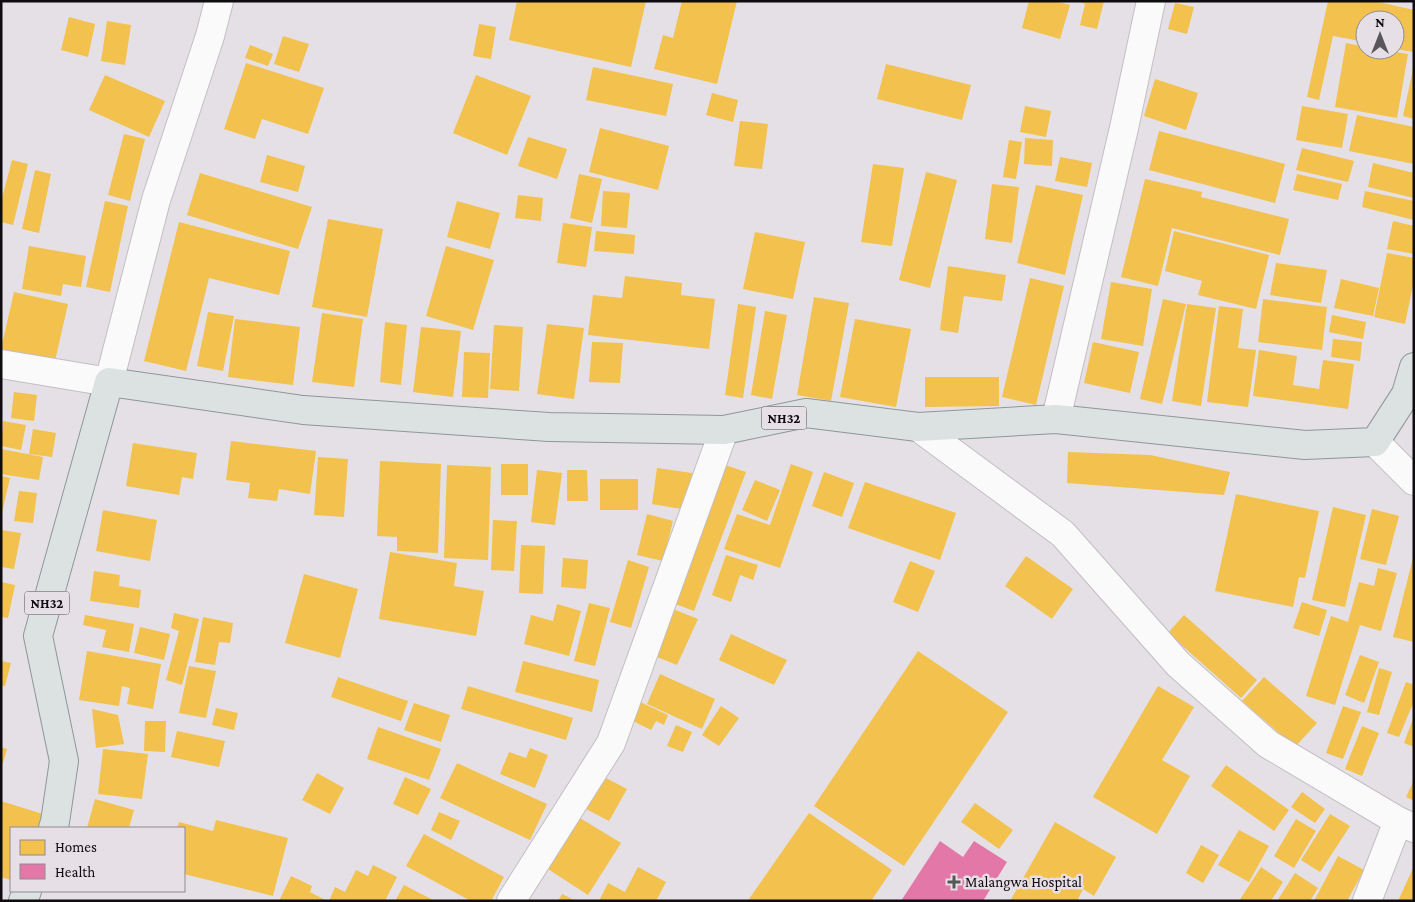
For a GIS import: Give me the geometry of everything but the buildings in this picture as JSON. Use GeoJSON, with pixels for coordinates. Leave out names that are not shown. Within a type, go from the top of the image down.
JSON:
{"type":"FeatureCollection","features":[{"type":"Feature","properties":{"kind":"main road"},"geometry":{"type":"LineString","coordinates":[[1375,442],[1406,394],[1414,367]]}},
{"type":"Feature","properties":{"kind":"main road","name":"NH32"},"geometry":{"type":"LineString","coordinates":[[53,827],[64,761],[38,636],[109,382],[303,410],[549,427],[724,430],[806,413],[918,427],[1056,419],[1305,445],[1375,442]]}},
{"type":"Feature","properties":{"kind":"street"},"geometry":{"type":"LineString","coordinates":[[1,364],[109,382],[156,200],[210,36],[219,1]]}},
{"type":"Feature","properties":{"kind":"street"},"geometry":{"type":"LineString","coordinates":[[1056,419],[1124,128],[1151,1]]}},
{"type":"Feature","properties":{"kind":"street"},"geometry":{"type":"LineString","coordinates":[[918,427],[1063,534],[1178,664],[1268,744],[1406,824],[1366,901]]}},
{"type":"Feature","properties":{"kind":"street"},"geometry":{"type":"LineString","coordinates":[[511,901],[612,743],[724,430]]}},
{"type":"Feature","properties":{"kind":"street"},"geometry":{"type":"LineString","coordinates":[[1375,442],[1414,482]]}},
{"type":"Feature","properties":{"kind":"place","name":"Malangwa Hospital"},"geometry":{"type":"Point","coordinates":[954,882]}}]}
